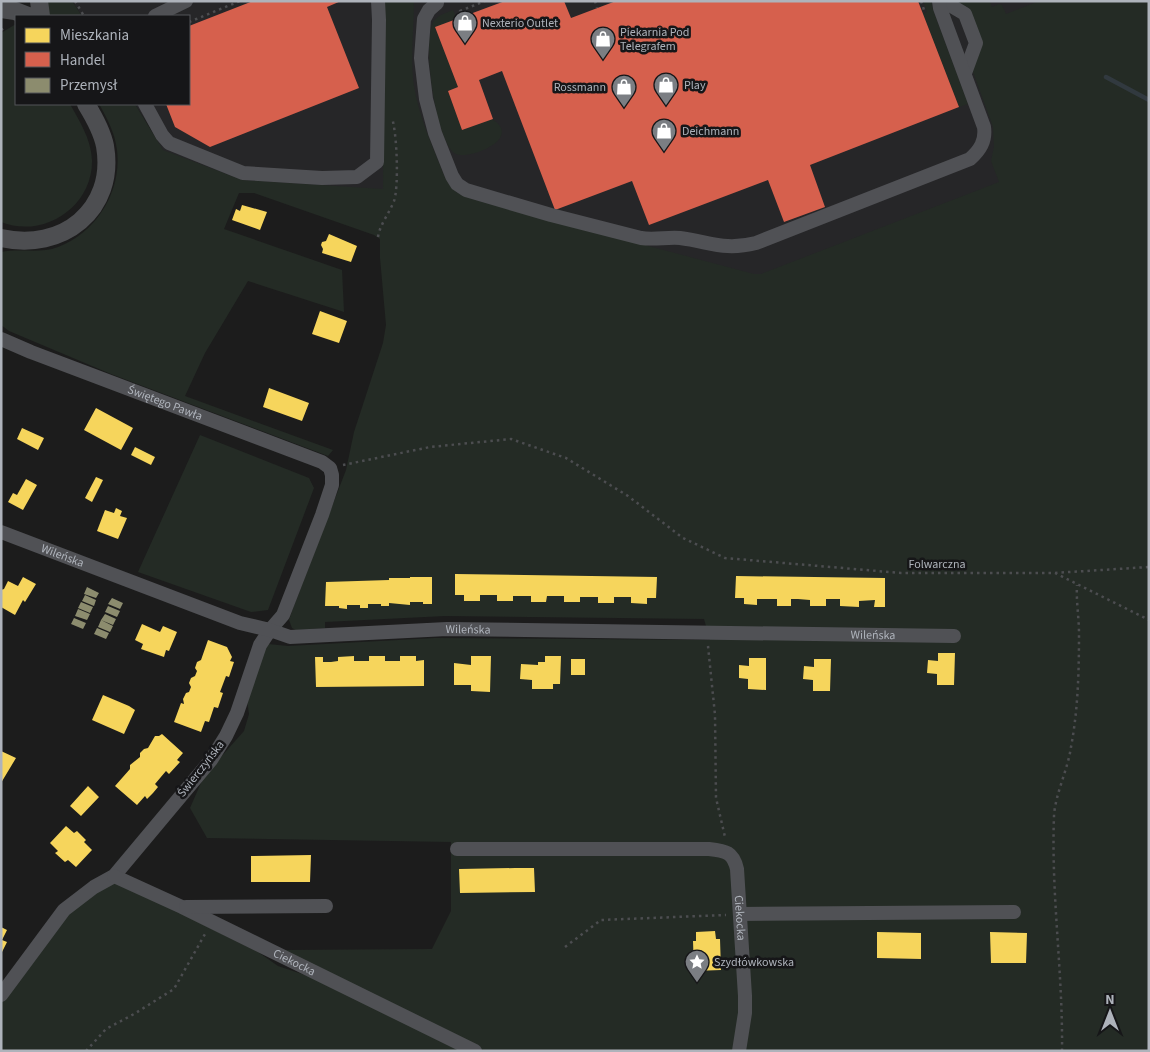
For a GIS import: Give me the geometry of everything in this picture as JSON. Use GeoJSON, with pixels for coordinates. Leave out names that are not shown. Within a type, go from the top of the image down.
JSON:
{"type":"FeatureCollection","features":[{"type":"Feature","properties":{"kind":"main road"},"geometry":{"type":"LineString","coordinates":[[39,1],[41,15]]}},
{"type":"Feature","properties":{"kind":"main road"},"geometry":{"type":"LineString","coordinates":[[1,9],[25,15]]}},
{"type":"Feature","properties":{"kind":"main road"},"geometry":{"type":"LineString","coordinates":[[1,238],[33,241],[56,236],[83,219],[97,200],[104,180],[106,156],[100,130],[87,105]]}},
{"type":"Feature","properties":{"kind":"street"},"geometry":{"type":"LineString","coordinates":[[157,15],[186,1]]}},
{"type":"Feature","properties":{"kind":"street"},"geometry":{"type":"LineString","coordinates":[[146,105],[168,143],[243,173],[322,178],[357,177],[377,162],[380,20],[378,1]]}},
{"type":"Feature","properties":{"kind":"street"},"geometry":{"type":"LineString","coordinates":[[437,4],[429,10],[424,19],[421,58],[426,99],[435,133],[457,184],[466,190],[551,215],[645,239],[668,237],[723,247],[740,247],[756,243],[970,159],[978,152],[985,135],[984,127],[940,8],[941,1],[965,14],[976,43],[965,73]]}},
{"type":"Feature","properties":{"kind":"street","name":"Świętego Pawła"},"geometry":{"type":"LineString","coordinates":[[1,339],[322,462],[330,468]]}},
{"type":"Feature","properties":{"kind":"street","name":"Świerczyńska"},"geometry":{"type":"LineString","coordinates":[[1,995],[64,910],[94,887],[114,876],[211,760],[226,736],[237,713],[260,645],[283,615],[322,515],[332,485],[330,468]]}},
{"type":"Feature","properties":{"kind":"street","name":"Wileńska"},"geometry":{"type":"LineString","coordinates":[[3,537],[240,623],[290,637],[447,629],[954,636]]}},
{"type":"Feature","properties":{"kind":"street"},"geometry":{"type":"LineString","coordinates":[[457,848],[709,849],[726,852]]}},
{"type":"Feature","properties":{"kind":"street","name":"Ciekocka"},"geometry":{"type":"LineString","coordinates":[[726,852],[735,860],[737,869],[746,996],[739,1051]]}},
{"type":"Feature","properties":{"kind":"street","name":"Ciekocka"},"geometry":{"type":"LineString","coordinates":[[114,876],[211,921],[475,1051]]}},
{"type":"Feature","properties":{"kind":"street"},"geometry":{"type":"LineString","coordinates":[[182,907],[326,906]]}},
{"type":"Feature","properties":{"kind":"street"},"geometry":{"type":"LineString","coordinates":[[740,914],[1014,912]]}},
{"type":"Feature","properties":{"kind":"path"},"geometry":{"type":"LineString","coordinates":[[75,1],[83,15]]}},
{"type":"Feature","properties":{"kind":"path"},"geometry":{"type":"LineString","coordinates":[[190,22],[240,1]]}},
{"type":"Feature","properties":{"kind":"path"},"geometry":{"type":"LineString","coordinates":[[462,17],[460,11],[485,1]]}},
{"type":"Feature","properties":{"kind":"path"},"geometry":{"type":"LineString","coordinates":[[595,1],[597,8]]}},
{"type":"Feature","properties":{"kind":"path"},"geometry":{"type":"LineString","coordinates":[[921,1],[924,10],[922,11]]}},
{"type":"Feature","properties":{"kind":"path","name":"Folwarczna"},"geometry":{"type":"LineString","coordinates":[[330,468],[430,446],[511,439],[566,458],[628,496],[683,538],[725,558],[900,573],[1054,573],[1149,566]]}},
{"type":"Feature","properties":{"kind":"path"},"geometry":{"type":"LineString","coordinates":[[1054,573],[1149,620]]}},
{"type":"Feature","properties":{"kind":"path"},"geometry":{"type":"LineString","coordinates":[[1062,1051],[1062,1010],[1055,910],[1054,814],[1071,747],[1079,668],[1077,584]]}},
{"type":"Feature","properties":{"kind":"path"},"geometry":{"type":"LineString","coordinates":[[706,633],[715,715],[716,798],[726,852]]}},
{"type":"Feature","properties":{"kind":"path"},"geometry":{"type":"LineString","coordinates":[[565,947],[601,920],[740,914]]}},
{"type":"Feature","properties":{"kind":"path"},"geometry":{"type":"LineString","coordinates":[[86,1051],[106,1029],[174,989],[211,921]]}},
{"type":"Feature","properties":{"kind":"shaded area"},"geometry":{"type":"Polygon","coordinates":[[[72,1],[1040,1],[1013,208],[786,296],[239,185],[157,155],[156,137],[136,105],[190,105],[190,15],[81,15],[72,1]]]}},
{"type":"Feature","properties":{"kind":"shaded area"},"geometry":{"type":"Polygon","coordinates":[[[72,1],[81,15],[50,15],[45,2],[72,1]]]}},
{"type":"Feature","properties":{"kind":"shaded area"},"geometry":{"type":"Polygon","coordinates":[[[384,1],[414,1],[412,66],[416,97],[426,131],[443,173],[457,192],[479,201],[754,274],[761,274],[999,182],[991,161],[994,146],[993,127],[972,69],[982,43],[969,8],[954,1],[990,1],[992,7],[999,4],[1002,5],[1006,14],[1039,1],[1149,1],[1149,1051],[485,1051],[281,950],[432,949],[451,911],[451,842],[207,838],[190,808],[204,776],[244,731],[249,714],[246,694],[257,656],[268,644],[288,646],[435,638],[710,640],[704,619],[445,616],[325,622],[325,628],[296,630],[292,628],[289,620],[346,470],[354,432],[383,343],[386,325],[380,239],[374,235],[254,193],[239,193],[224,229],[342,270],[344,312],[248,281],[205,353],[185,396],[333,450],[328,456],[111,374],[9,331],[1,325],[1,252],[51,249],[72,240],[95,221],[111,195],[118,165],[117,150],[113,132],[100,105],[136,105],[163,150],[242,180],[383,189],[384,1]]]}},
{"type":"Feature","properties":{"kind":"shaded area"},"geometry":{"type":"Polygon","coordinates":[[[923,1],[931,1],[968,104],[959,107],[923,14],[927,12],[923,1]]]}},
{"type":"Feature","properties":{"kind":"shaded area"},"geometry":{"type":"Polygon","coordinates":[[[453,10],[457,19],[435,28],[458,87],[448,91],[462,130],[492,119],[500,126],[502,134],[491,146],[482,151],[463,155],[456,154],[449,146],[442,132],[430,69],[430,32],[434,21],[453,10]]]}},
{"type":"Feature","properties":{"kind":"shaded area"},"geometry":{"type":"Polygon","coordinates":[[[15,25],[15,105],[71,105],[81,124],[91,152],[90,177],[84,192],[75,205],[63,215],[49,222],[33,226],[17,226],[1,222],[1,33],[15,25]]]}},
{"type":"Feature","properties":{"kind":"shaded area"},"geometry":{"type":"Polygon","coordinates":[[[200,435],[309,478],[314,488],[268,610],[251,612],[138,572],[200,435]]]}},
{"type":"Feature","properties":{"kind":"shaded area"},"geometry":{"type":"Polygon","coordinates":[[[118,882],[258,952],[278,966],[311,977],[467,1051],[1,1051],[1,1001],[68,913],[96,891],[118,882]]]}},
{"type":"Feature","properties":{"kind":"building: Mieszkania"},"geometry":{"type":"Polygon","coordinates":[[[242,205],[267,212],[260,230],[232,220],[236,209],[240,211],[242,205]]]}},
{"type":"Feature","properties":{"kind":"building: Mieszkania"},"geometry":{"type":"Polygon","coordinates":[[[329,234],[357,246],[351,262],[322,253],[322,242],[326,241],[329,234]]]}},
{"type":"Feature","properties":{"kind":"building: Mieszkania"},"geometry":{"type":"Polygon","coordinates":[[[320,311],[347,321],[339,343],[312,334],[320,311]]]}},
{"type":"Feature","properties":{"kind":"building: Mieszkania"},"geometry":{"type":"Polygon","coordinates":[[[269,388],[309,403],[302,421],[263,407],[269,388]]]}},
{"type":"Feature","properties":{"kind":"building: Mieszkania"},"geometry":{"type":"Polygon","coordinates":[[[96,408],[133,428],[121,450],[84,430],[96,408]]]}},
{"type":"Feature","properties":{"kind":"building: Mieszkania"},"geometry":{"type":"Polygon","coordinates":[[[22,428],[44,438],[38,450],[17,439],[22,428]]]}},
{"type":"Feature","properties":{"kind":"building: Mieszkania"},"geometry":{"type":"Polygon","coordinates":[[[135,447],[155,457],[151,465],[131,455],[135,447]]]}},
{"type":"Feature","properties":{"kind":"building: Mieszkania"},"geometry":{"type":"Polygon","coordinates":[[[96,477],[103,480],[92,502],[85,498],[96,477]]]}},
{"type":"Feature","properties":{"kind":"building: Mieszkania"},"geometry":{"type":"Polygon","coordinates":[[[26,479],[37,485],[23,510],[8,502],[13,493],[17,495],[26,479]]]}},
{"type":"Feature","properties":{"kind":"building: Mieszkania"},"geometry":{"type":"Polygon","coordinates":[[[116,508],[122,511],[120,516],[127,518],[118,539],[97,531],[105,510],[114,513],[116,508]]]}},
{"type":"Feature","properties":{"kind":"building: Mieszkania"},"geometry":{"type":"Polygon","coordinates":[[[455,574],[657,577],[656,598],[647,598],[647,604],[631,603],[631,597],[614,597],[614,603],[598,603],[598,597],[580,597],[580,602],[564,602],[564,596],[547,596],[546,602],[531,602],[531,596],[513,596],[513,601],[497,601],[497,595],[480,595],[480,601],[464,601],[464,595],[455,595],[455,574]]]}},
{"type":"Feature","properties":{"kind":"building: Mieszkania"},"geometry":{"type":"Polygon","coordinates":[[[736,576],[885,578],[885,607],[874,607],[875,600],[859,601],[859,607],[840,606],[840,599],[826,599],[826,606],[810,606],[810,600],[798,599],[791,599],[791,606],[777,606],[777,599],[757,599],[757,605],[744,604],[744,598],[735,598],[736,576]]]}},
{"type":"Feature","properties":{"kind":"building: Mieszkania"},"geometry":{"type":"Polygon","coordinates":[[[23,577],[36,584],[25,602],[23,600],[15,615],[1,607],[1,590],[4,589],[8,581],[18,586],[23,577]]]}},
{"type":"Feature","properties":{"kind":"building: Mieszkania"},"geometry":{"type":"Polygon","coordinates":[[[432,577],[432,604],[410,602],[410,605],[389,603],[389,606],[381,606],[381,604],[368,604],[368,608],[360,608],[360,605],[347,605],[347,609],[339,608],[339,606],[325,606],[326,582],[389,580],[389,578],[432,577]]]}},
{"type":"Feature","properties":{"kind":"building: Mieszkania"},"geometry":{"type":"Polygon","coordinates":[[[142,624],[160,632],[163,626],[177,632],[169,651],[166,650],[164,657],[141,649],[143,644],[135,640],[142,624]]]}},
{"type":"Feature","properties":{"kind":"building: Mieszkania"},"geometry":{"type":"Polygon","coordinates":[[[208,640],[227,647],[232,657],[230,661],[234,662],[229,677],[226,676],[220,692],[223,693],[218,708],[214,707],[209,722],[205,721],[201,732],[174,722],[181,703],[184,704],[183,699],[186,693],[189,692],[191,687],[189,683],[191,678],[195,676],[197,662],[201,660],[208,640]]]}},
{"type":"Feature","properties":{"kind":"building: Mieszkania"},"geometry":{"type":"Polygon","coordinates":[[[938,653],[955,653],[954,685],[937,685],[937,674],[927,673],[928,660],[938,661],[938,653]]]}},
{"type":"Feature","properties":{"kind":"building: Mieszkania"},"geometry":{"type":"Polygon","coordinates":[[[354,656],[354,661],[369,661],[369,656],[385,656],[385,661],[400,661],[400,656],[416,656],[416,661],[424,660],[424,686],[316,687],[315,657],[323,657],[323,662],[331,662],[338,661],[338,657],[354,656]]]}},
{"type":"Feature","properties":{"kind":"building: Mieszkania"},"geometry":{"type":"Polygon","coordinates":[[[471,656],[491,656],[490,692],[471,691],[471,685],[454,685],[454,663],[471,665],[471,656]]]}},
{"type":"Feature","properties":{"kind":"building: Mieszkania"},"geometry":{"type":"Polygon","coordinates":[[[545,656],[561,656],[560,684],[553,684],[553,689],[532,689],[532,680],[520,679],[521,664],[538,665],[538,662],[545,662],[545,656]]]}},
{"type":"Feature","properties":{"kind":"building: Mieszkania"},"geometry":{"type":"Polygon","coordinates":[[[749,658],[766,658],[766,690],[748,689],[748,679],[739,678],[739,665],[749,666],[749,658]]]}},
{"type":"Feature","properties":{"kind":"building: Mieszkania"},"geometry":{"type":"Polygon","coordinates":[[[571,659],[585,659],[585,675],[571,675],[571,659]]]}},
{"type":"Feature","properties":{"kind":"building: Mieszkania"},"geometry":{"type":"Polygon","coordinates":[[[814,659],[831,659],[830,691],[813,691],[813,680],[803,679],[804,666],[814,667],[814,659]]]}},
{"type":"Feature","properties":{"kind":"building: Mieszkania"},"geometry":{"type":"Polygon","coordinates":[[[103,695],[135,710],[124,734],[92,720],[103,695]]]}},
{"type":"Feature","properties":{"kind":"building: Mieszkania"},"geometry":{"type":"Polygon","coordinates":[[[162,734],[183,753],[177,760],[180,762],[169,774],[166,771],[155,784],[158,787],[153,793],[147,799],[145,796],[137,805],[115,786],[130,769],[130,765],[140,757],[140,753],[148,748],[155,736],[162,734]]]}},
{"type":"Feature","properties":{"kind":"building: Mieszkania"},"geometry":{"type":"Polygon","coordinates":[[[1,751],[16,758],[1,783],[1,751]]]}},
{"type":"Feature","properties":{"kind":"building: Mieszkania"},"geometry":{"type":"Polygon","coordinates":[[[88,786],[99,797],[81,816],[70,806],[88,786]]]}},
{"type":"Feature","properties":{"kind":"building: Mieszkania"},"geometry":{"type":"Polygon","coordinates":[[[66,826],[74,833],[77,831],[92,850],[76,867],[68,860],[65,862],[55,853],[58,851],[50,843],[66,826]]]}},
{"type":"Feature","properties":{"kind":"building: Mieszkania"},"geometry":{"type":"Polygon","coordinates":[[[311,855],[310,882],[251,882],[251,856],[311,855]]]}},
{"type":"Feature","properties":{"kind":"building: Mieszkania"},"geometry":{"type":"Polygon","coordinates":[[[534,868],[535,892],[460,893],[459,869],[534,868]]]}},
{"type":"Feature","properties":{"kind":"building: Mieszkania"},"geometry":{"type":"Polygon","coordinates":[[[1,927],[7,930],[2,940],[7,942],[1,954],[1,927]]]}},
{"type":"Feature","properties":{"kind":"building: Mieszkania"},"geometry":{"type":"Polygon","coordinates":[[[715,931],[716,939],[720,939],[721,970],[694,971],[693,941],[696,941],[696,932],[715,931]]]}},
{"type":"Feature","properties":{"kind":"building: Mieszkania"},"geometry":{"type":"Polygon","coordinates":[[[877,932],[921,933],[921,959],[877,958],[877,932]]]}},
{"type":"Feature","properties":{"kind":"building: Mieszkania"},"geometry":{"type":"Polygon","coordinates":[[[990,932],[1027,933],[1026,963],[991,963],[990,932]]]}},
{"type":"Feature","properties":{"kind":"building: Handel"},"geometry":{"type":"Polygon","coordinates":[[[253,1],[341,1],[327,7],[359,88],[210,147],[175,127],[166,105],[190,105],[190,26],[253,1]]]}},
{"type":"Feature","properties":{"kind":"building: Handel"},"geometry":{"type":"Polygon","coordinates":[[[505,1],[564,1],[571,18],[616,1],[918,1],[959,107],[810,165],[825,207],[784,222],[768,180],[649,225],[632,181],[555,210],[502,71],[479,80],[493,119],[462,130],[448,91],[458,87],[435,27],[505,1]]]}},
{"type":"Feature","properties":{"kind":"building: Przemysł"},"geometry":{"type":"Polygon","coordinates":[[[87,587],[99,593],[96,598],[84,594],[87,587]]]}},
{"type":"Feature","properties":{"kind":"building: Przemysł"},"geometry":{"type":"Polygon","coordinates":[[[85,595],[96,600],[94,606],[82,601],[85,595]]]}},
{"type":"Feature","properties":{"kind":"building: Przemysł"},"geometry":{"type":"Polygon","coordinates":[[[112,598],[123,603],[120,609],[108,604],[112,598]]]}},
{"type":"Feature","properties":{"kind":"building: Przemysł"},"geometry":{"type":"Polygon","coordinates":[[[81,602],[93,607],[90,613],[78,608],[81,602]]]}},
{"type":"Feature","properties":{"kind":"building: Przemysł"},"geometry":{"type":"Polygon","coordinates":[[[108,606],[120,611],[117,617],[105,612],[108,606]]]}},
{"type":"Feature","properties":{"kind":"building: Przemysł"},"geometry":{"type":"Polygon","coordinates":[[[78,609],[90,614],[87,620],[75,616],[78,609]]]}},
{"type":"Feature","properties":{"kind":"building: Przemysł"},"geometry":{"type":"Polygon","coordinates":[[[105,614],[116,619],[113,625],[101,620],[105,614]]]}},
{"type":"Feature","properties":{"kind":"building: Przemysł"},"geometry":{"type":"Polygon","coordinates":[[[74,618],[86,623],[83,629],[71,624],[74,618]]]}},
{"type":"Feature","properties":{"kind":"building: Przemysł"},"geometry":{"type":"Polygon","coordinates":[[[101,620],[113,626],[110,632],[98,627],[101,620]]]}},
{"type":"Feature","properties":{"kind":"building: Przemysł"},"geometry":{"type":"Polygon","coordinates":[[[97,628],[109,633],[106,639],[94,634],[97,628]]]}},
{"type":"Feature","properties":{"kind":"waterway"},"geometry":{"type":"LineString","coordinates":[[1106,77],[1149,100]]}},
{"type":"Feature","properties":{"kind":"place","name":"Nexterio Outlet"},"geometry":{"type":"Point","coordinates":[465,44]}},
{"type":"Feature","properties":{"kind":"place","name":"Piekarnia Pod Telegrafem"},"geometry":{"type":"Point","coordinates":[603,60]}},
{"type":"Feature","properties":{"kind":"place","name":"Play"},"geometry":{"type":"Point","coordinates":[666,106]}},
{"type":"Feature","properties":{"kind":"place","name":"Rossmann"},"geometry":{"type":"Point","coordinates":[624,108]}},
{"type":"Feature","properties":{"kind":"place","name":"Deichmann"},"geometry":{"type":"Point","coordinates":[664,152]}},
{"type":"Feature","properties":{"kind":"place","name":"Szydłówkowska"},"geometry":{"type":"Point","coordinates":[697,983]}}]}
